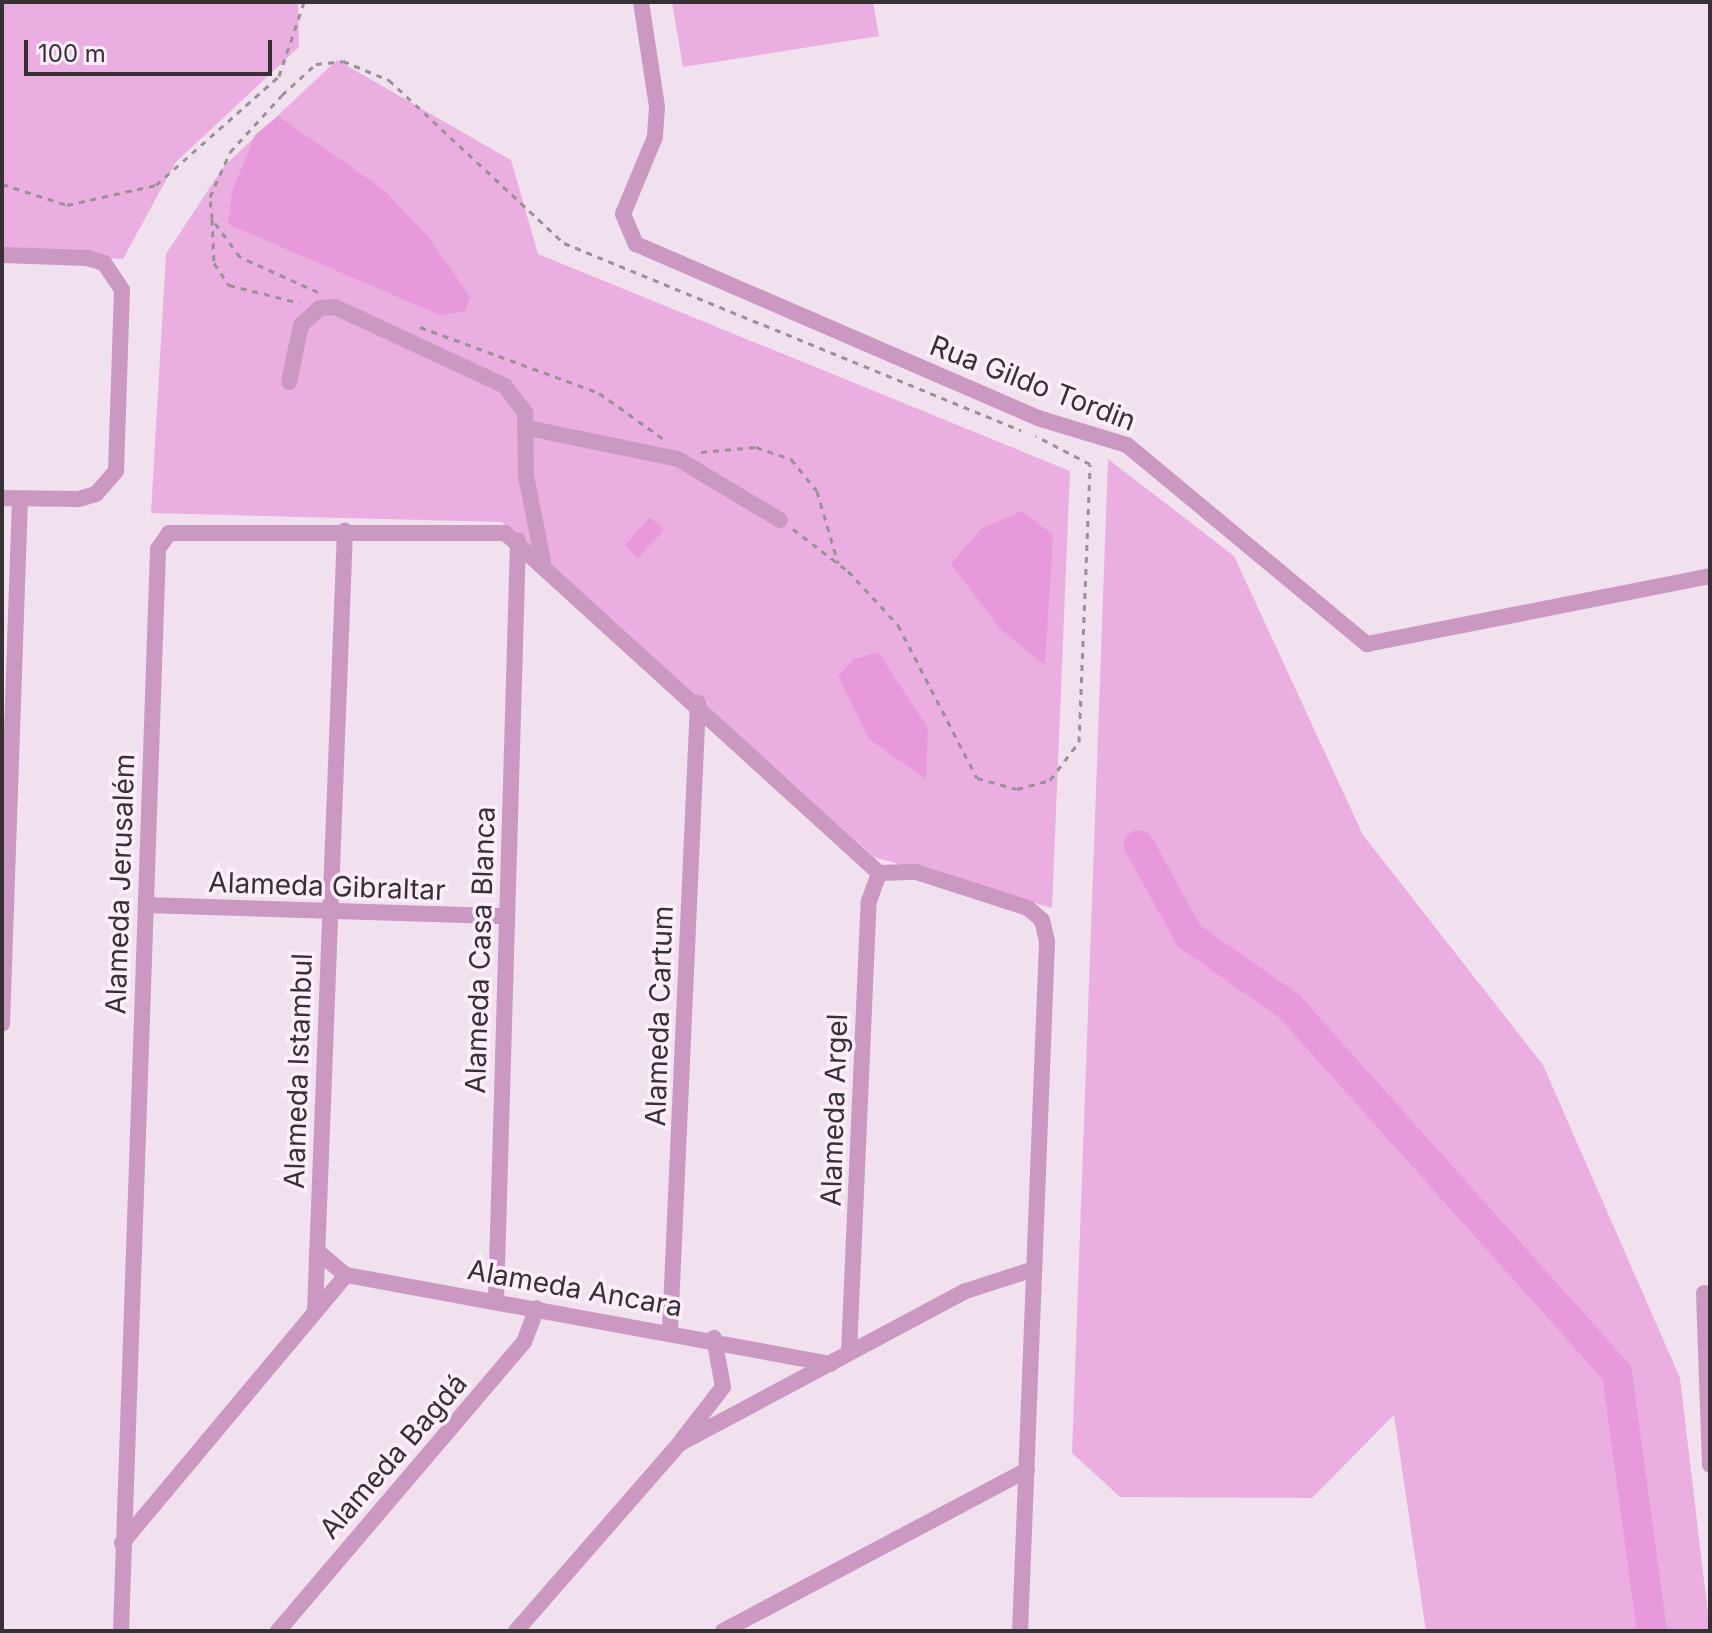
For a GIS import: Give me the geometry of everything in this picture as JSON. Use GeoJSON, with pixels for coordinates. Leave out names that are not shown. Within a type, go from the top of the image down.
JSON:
{"type":"FeatureCollection","features":[{"type":"Feature","properties":{"kind":"street","name":"Rua Gildo Tordin"},"geometry":{"type":"LineString","coordinates":[[641,2],[657,107],[655,137],[623,214],[636,244],[1038,418],[1127,445],[1367,644],[1710,576]]}},
{"type":"Feature","properties":{"kind":"street"},"geometry":{"type":"LineString","coordinates":[[2,255],[87,258],[104,263],[122,290],[116,471],[96,494],[78,499],[2,498]]}},
{"type":"Feature","properties":{"kind":"street"},"geometry":{"type":"LineString","coordinates":[[289,382],[301,325],[327,302],[431,346],[505,386],[528,428],[526,476],[546,563]]}},
{"type":"Feature","properties":{"kind":"street"},"geometry":{"type":"LineString","coordinates":[[528,428],[678,459],[780,520]]}},
{"type":"Feature","properties":{"kind":"street"},"geometry":{"type":"LineString","coordinates":[[2,1024],[20,499]]}},
{"type":"Feature","properties":{"kind":"street","name":"Alameda Jerusalém"},"geometry":{"type":"LineString","coordinates":[[121,1631],[158,549],[178,528],[488,530],[518,540],[879,873]]}},
{"type":"Feature","properties":{"kind":"street","name":"Alameda Istambul"},"geometry":{"type":"LineString","coordinates":[[315,1311],[345,531]]}},
{"type":"Feature","properties":{"kind":"street","name":"Alameda Casa Blanca"},"geometry":{"type":"LineString","coordinates":[[496,1301],[506,916],[520,601],[518,540]]}},
{"type":"Feature","properties":{"kind":"street","name":"Alameda Cartum"},"geometry":{"type":"LineString","coordinates":[[670,1331],[698,703]]}},
{"type":"Feature","properties":{"kind":"street"},"geometry":{"type":"LineString","coordinates":[[879,873],[927,875],[1014,902],[1042,920],[1034,1269],[1020,1631]]}},
{"type":"Feature","properties":{"kind":"street","name":"Alameda Argel"},"geometry":{"type":"LineString","coordinates":[[849,1352],[869,901],[879,873]]}},
{"type":"Feature","properties":{"kind":"street","name":"Alameda Gibraltar"},"geometry":{"type":"LineString","coordinates":[[146,905],[330,915],[506,916]]}},
{"type":"Feature","properties":{"kind":"street","name":"Alameda Ancara"},"geometry":{"type":"LineString","coordinates":[[317,1251],[346,1275],[714,1338],[831,1364]]}},
{"type":"Feature","properties":{"kind":"street"},"geometry":{"type":"LineString","coordinates":[[679,1444],[966,1291],[1034,1269]]}},
{"type":"Feature","properties":{"kind":"street"},"geometry":{"type":"LineString","coordinates":[[122,1543],[346,1275]]}},
{"type":"Feature","properties":{"kind":"street"},"geometry":{"type":"LineString","coordinates":[[1704,1293],[1710,1465]]}},
{"type":"Feature","properties":{"kind":"street","name":"Alameda Bagdá"},"geometry":{"type":"LineString","coordinates":[[278,1631],[524,1342],[537,1308]]}},
{"type":"Feature","properties":{"kind":"street"},"geometry":{"type":"LineString","coordinates":[[516,1631],[679,1444],[723,1387],[714,1338]]}},
{"type":"Feature","properties":{"kind":"street"},"geometry":{"type":"LineString","coordinates":[[723,1631],[1027,1470]]}},
{"type":"Feature","properties":{"kind":"path"},"geometry":{"type":"LineString","coordinates":[[2,184],[67,205],[156,185],[279,76],[304,2]]}},
{"type":"Feature","properties":{"kind":"path"},"geometry":{"type":"LineString","coordinates":[[327,302],[229,285],[214,263],[214,175],[282,95],[316,64],[359,64],[389,80],[564,243],[1086,455],[1091,498],[1079,742],[1067,765],[1050,780],[1017,789],[977,778],[898,625],[838,563],[780,520]]}},
{"type":"Feature","properties":{"kind":"path"},"geometry":{"type":"LineString","coordinates":[[212,219],[240,257],[327,302]]}},
{"type":"Feature","properties":{"kind":"path"},"geometry":{"type":"LineString","coordinates":[[407,323],[599,393],[656,431],[678,459],[732,447],[791,459],[822,502],[838,563]]}},
{"type":"Feature","properties":{"kind":"shaded area"},"geometry":{"type":"Polygon","coordinates":[[[2,2],[298,2],[299,47],[176,162],[123,259],[2,254],[2,2]]]}},
{"type":"Feature","properties":{"kind":"shaded area"},"geometry":{"type":"Polygon","coordinates":[[[672,2],[873,2],[879,36],[683,67],[672,2]]]}},
{"type":"Feature","properties":{"kind":"shaded area"},"geometry":{"type":"Polygon","coordinates":[[[337,60],[511,160],[538,254],[1070,471],[1052,908],[874,857],[502,522],[151,513],[166,254],[224,166],[337,60]]]}},
{"type":"Feature","properties":{"kind":"shaded area"},"geometry":{"type":"Polygon","coordinates":[[[278,116],[384,190],[431,240],[470,297],[465,311],[440,315],[228,224],[232,192],[255,135],[278,116]]]}},
{"type":"Feature","properties":{"kind":"shaded area"},"geometry":{"type":"Polygon","coordinates":[[[1108,459],[1234,556],[1363,835],[1543,1065],[1680,1378],[1710,1631],[1426,1631],[1394,1415],[1312,1498],[1120,1497],[1072,1453],[1108,459]]]}},
{"type":"Feature","properties":{"kind":"shaded area"},"geometry":{"type":"Polygon","coordinates":[[[1022,511],[1053,535],[1045,665],[1001,630],[951,564],[981,529],[1022,511]]]}},
{"type":"Feature","properties":{"kind":"shaded area"},"geometry":{"type":"Polygon","coordinates":[[[650,517],[664,530],[638,558],[625,545],[650,517]]]}},
{"type":"Feature","properties":{"kind":"shaded area"},"geometry":{"type":"Polygon","coordinates":[[[878,652],[928,728],[926,779],[869,739],[838,676],[854,659],[878,652]]]}},
{"type":"Feature","properties":{"kind":"waterway"},"geometry":{"type":"LineString","coordinates":[[1139,845],[1189,936],[1289,1006],[1617,1373],[1652,1631]]}}]}
